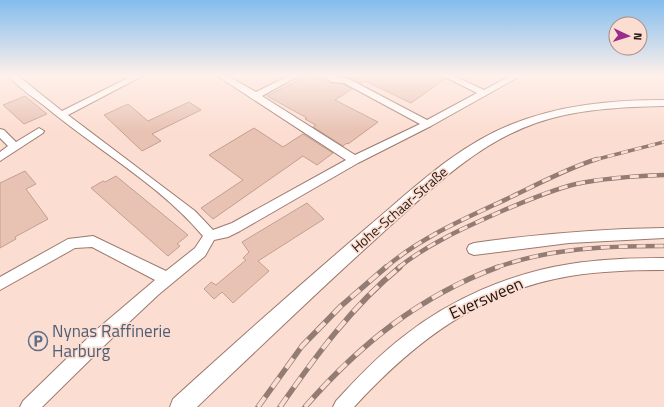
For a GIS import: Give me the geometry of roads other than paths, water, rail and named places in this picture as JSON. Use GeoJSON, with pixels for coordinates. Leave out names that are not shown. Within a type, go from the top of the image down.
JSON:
{"type":"FeatureCollection","features":[{"type":"Feature","properties":{"kind":"main road","name":"Hohe-Schaar-Straße"},"geometry":{"type":"LineString","coordinates":[[180,407],[363,240],[446,168],[476,147],[513,128],[556,114],[608,105],[664,103]]}},
{"type":"Feature","properties":{"kind":"street"},"geometry":{"type":"LineString","coordinates":[[35,94],[186,210],[210,236]]}},
{"type":"Feature","properties":{"kind":"street"},"geometry":{"type":"LineString","coordinates":[[61,115],[102,94]]}},
{"type":"Feature","properties":{"kind":"street"},"geometry":{"type":"LineString","coordinates":[[253,94],[354,160]]}},
{"type":"Feature","properties":{"kind":"street"},"geometry":{"type":"LineString","coordinates":[[256,96],[260,94]]}},
{"type":"Feature","properties":{"kind":"street"},"geometry":{"type":"LineString","coordinates":[[371,94],[428,124]]}},
{"type":"Feature","properties":{"kind":"street"},"geometry":{"type":"LineString","coordinates":[[29,407],[100,337],[200,252],[210,236],[236,227],[354,160],[428,124],[482,94]]}},
{"type":"Feature","properties":{"kind":"street"},"geometry":{"type":"LineString","coordinates":[[0,157],[39,131]]}},
{"type":"Feature","properties":{"kind":"street"},"geometry":{"type":"LineString","coordinates":[[0,132],[15,147]]}},
{"type":"Feature","properties":{"kind":"street"},"geometry":{"type":"LineString","coordinates":[[474,250],[519,242],[627,234],[664,233]]}},
{"type":"Feature","properties":{"kind":"street"},"geometry":{"type":"LineString","coordinates":[[0,284],[74,243],[82,241],[93,241],[167,279]]}},
{"type":"Feature","properties":{"kind":"street","name":"Eversween"},"geometry":{"type":"LineString","coordinates":[[342,407],[360,386],[408,341],[448,313],[492,292],[527,279],[579,268],[613,264],[664,264]]}},
{"type":"Feature","properties":{"kind":"street"},"geometry":{"type":"LineString","coordinates":[[197,407],[218,372]]}},
{"type":"Feature","properties":{"kind":"railway"},"geometry":{"type":"LineString","coordinates":[[595,160],[664,142]]}},
{"type":"Feature","properties":{"kind":"railway"},"geometry":{"type":"LineString","coordinates":[[385,268],[414,246],[446,228],[554,176],[595,160]]}},
{"type":"Feature","properties":{"kind":"railway"},"geometry":{"type":"LineString","coordinates":[[398,268],[422,251],[448,236],[502,211],[567,186],[598,180],[664,175]]}},
{"type":"Feature","properties":{"kind":"railway"},"geometry":{"type":"LineString","coordinates":[[498,267],[516,261],[557,252],[600,248],[664,246]]}},
{"type":"Feature","properties":{"kind":"railway"},"geometry":{"type":"LineString","coordinates":[[258,407],[302,346],[341,306],[386,267]]}},
{"type":"Feature","properties":{"kind":"railway"},"geometry":{"type":"LineString","coordinates":[[280,407],[321,351],[350,315],[382,282],[400,267]]}},
{"type":"Feature","properties":{"kind":"railway"},"geometry":{"type":"LineString","coordinates":[[305,407],[347,363],[393,324],[417,307],[443,292],[498,267]]}},
{"type":"Feature","properties":{"kind":"place","name":"Nynas Raffinerie Harburg"},"geometry":{"type":"Point","coordinates":[38,341]}}]}
